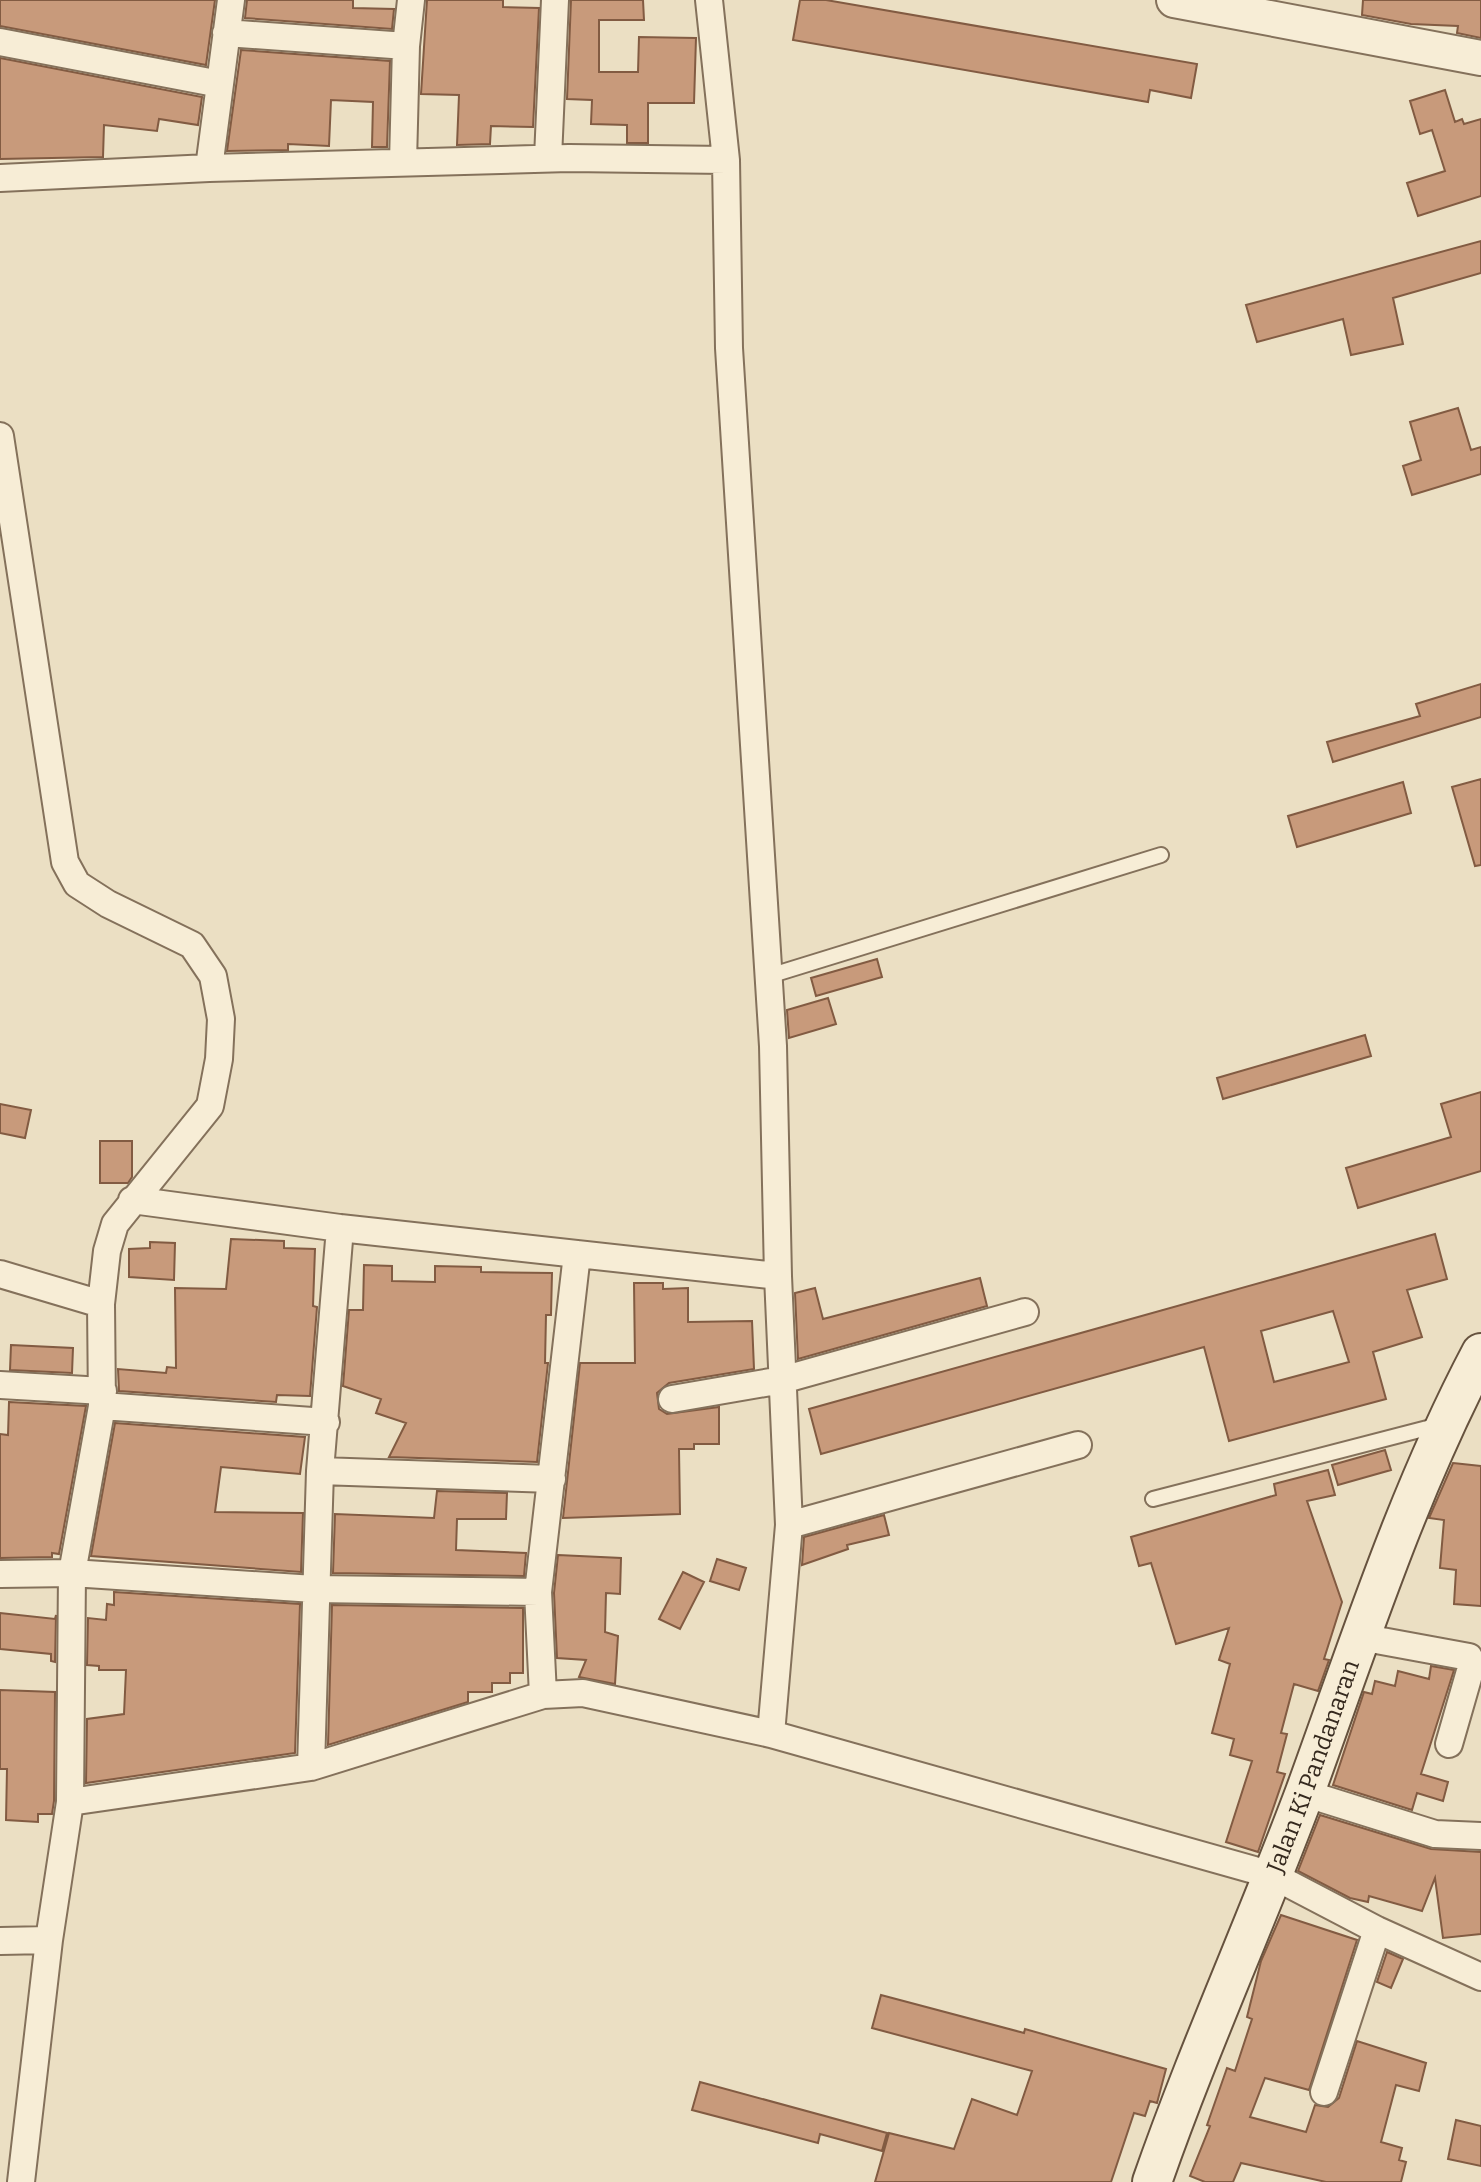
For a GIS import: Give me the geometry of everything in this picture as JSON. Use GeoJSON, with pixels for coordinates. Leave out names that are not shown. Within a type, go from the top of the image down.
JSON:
{"type":"FeatureCollection","features":[{"type":"Feature","properties":{"kind":"main road","name":"Jalan Ki Pandanaran"},"geometry":{"type":"LineString","coordinates":[[1152,2182],[1304,1793],[1360,1637],[1443,1424],[1481,1353]]}},
{"type":"Feature","properties":{"kind":"street"},"geometry":{"type":"LineString","coordinates":[[209,168],[231,0]]}},
{"type":"Feature","properties":{"kind":"street"},"geometry":{"type":"LineString","coordinates":[[403,162],[406,46],[411,0]]}},
{"type":"Feature","properties":{"kind":"street"},"geometry":{"type":"LineString","coordinates":[[548,158],[555,0]]}},
{"type":"Feature","properties":{"kind":"street"},"geometry":{"type":"LineString","coordinates":[[709,0],[726,160],[729,348],[769,976],[789,1525],[771,1734]]}},
{"type":"Feature","properties":{"kind":"street"},"geometry":{"type":"LineString","coordinates":[[1174,0],[1292,11],[1481,58]]}},
{"type":"Feature","properties":{"kind":"street"},"geometry":{"type":"LineString","coordinates":[[226,33],[406,46]]}},
{"type":"Feature","properties":{"kind":"street"},"geometry":{"type":"LineString","coordinates":[[0,42],[220,84]]}},
{"type":"Feature","properties":{"kind":"street"},"geometry":{"type":"LineString","coordinates":[[0,178],[548,158],[726,160]]}},
{"type":"Feature","properties":{"kind":"street"},"geometry":{"type":"LineString","coordinates":[[0,436],[65,862],[77,884],[108,904],[192,945],[213,976],[221,1019],[219,1059],[210,1106],[160,1171],[132,1200],[115,1224],[107,1251],[101,1304],[102,1399],[72,1573],[70,1802],[49,1940],[21,2182]]}},
{"type":"Feature","properties":{"kind":"street"},"geometry":{"type":"LineString","coordinates":[[132,1200],[340,1228],[778,1276]]}},
{"type":"Feature","properties":{"kind":"street"},"geometry":{"type":"LineString","coordinates":[[311,1767],[314,1589],[320,1471],[340,1228]]}},
{"type":"Feature","properties":{"kind":"street"},"geometry":{"type":"LineString","coordinates":[[543,1695],[538,1592],[577,1254]]}},
{"type":"Feature","properties":{"kind":"street"},"geometry":{"type":"LineString","coordinates":[[0,1274],[101,1304]]}},
{"type":"Feature","properties":{"kind":"street"},"geometry":{"type":"LineString","coordinates":[[672,1399],[782,1380],[1025,1312]]}},
{"type":"Feature","properties":{"kind":"street"},"geometry":{"type":"LineString","coordinates":[[0,1385],[102,1399],[326,1422]]}},
{"type":"Feature","properties":{"kind":"street"},"geometry":{"type":"LineString","coordinates":[[789,1525],[1078,1445]]}},
{"type":"Feature","properties":{"kind":"street"},"geometry":{"type":"LineString","coordinates":[[320,1471],[552,1479]]}},
{"type":"Feature","properties":{"kind":"street"},"geometry":{"type":"LineString","coordinates":[[0,1574],[72,1573],[314,1589],[538,1592]]}},
{"type":"Feature","properties":{"kind":"street"},"geometry":{"type":"LineString","coordinates":[[1360,1637],[1469,1657],[1472,1664],[1449,1744]]}},
{"type":"Feature","properties":{"kind":"street"},"geometry":{"type":"LineString","coordinates":[[70,1802],[311,1767],[543,1695],[583,1693],[771,1734],[1272,1875],[1377,1930],[1480,1976]]}},
{"type":"Feature","properties":{"kind":"street"},"geometry":{"type":"LineString","coordinates":[[1304,1793],[1435,1834],[1481,1836]]}},
{"type":"Feature","properties":{"kind":"street"},"geometry":{"type":"LineString","coordinates":[[1324,2092],[1377,1930]]}},
{"type":"Feature","properties":{"kind":"street"},"geometry":{"type":"LineString","coordinates":[[0,1941],[49,1940]]}},
{"type":"Feature","properties":{"kind":"lane"},"geometry":{"type":"LineString","coordinates":[[769,976],[1161,855]]}},
{"type":"Feature","properties":{"kind":"lane"},"geometry":{"type":"LineString","coordinates":[[1153,1499],[1443,1424]]}},
{"type":"Feature","properties":{"kind":"building"},"geometry":{"type":"Polygon","coordinates":[[[0,0],[215,0],[206,65],[0,26],[0,0]]]}},
{"type":"Feature","properties":{"kind":"building"},"geometry":{"type":"Polygon","coordinates":[[[247,0],[353,0],[353,8],[394,9],[392,29],[245,18],[247,0]]]}},
{"type":"Feature","properties":{"kind":"building"},"geometry":{"type":"Polygon","coordinates":[[[427,0],[503,0],[503,7],[539,8],[533,127],[491,126],[490,144],[457,145],[459,95],[421,94],[427,0]]]}},
{"type":"Feature","properties":{"kind":"building"},"geometry":{"type":"Polygon","coordinates":[[[571,0],[643,0],[644,20],[599,20],[599,72],[638,72],[639,37],[696,38],[694,103],[648,103],[648,143],[627,143],[627,125],[591,124],[592,100],[567,99],[571,0]]]}},
{"type":"Feature","properties":{"kind":"building"},"geometry":{"type":"Polygon","coordinates":[[[800,0],[826,0],[1197,64],[1191,98],[1150,90],[1148,102],[793,40],[800,0]]]}},
{"type":"Feature","properties":{"kind":"building"},"geometry":{"type":"Polygon","coordinates":[[[1363,0],[1481,0],[1481,38],[1457,33],[1458,26],[1411,24],[1362,15],[1363,0]]]}},
{"type":"Feature","properties":{"kind":"building"},"geometry":{"type":"Polygon","coordinates":[[[241,50],[390,61],[387,147],[372,147],[373,102],[331,100],[329,146],[288,144],[288,150],[227,151],[241,50]]]}},
{"type":"Feature","properties":{"kind":"building"},"geometry":{"type":"Polygon","coordinates":[[[0,58],[202,97],[198,125],[159,119],[157,131],[104,125],[103,157],[0,159],[0,58]]]}},
{"type":"Feature","properties":{"kind":"building"},"geometry":{"type":"Polygon","coordinates":[[[1445,90],[1455,122],[1462,119],[1464,124],[1481,119],[1481,196],[1418,216],[1407,183],[1445,171],[1432,130],[1420,134],[1410,101],[1445,90]]]}},
{"type":"Feature","properties":{"kind":"building"},"geometry":{"type":"Polygon","coordinates":[[[1481,241],[1481,273],[1393,298],[1403,344],[1351,355],[1343,319],[1257,342],[1246,305],[1481,241]]]}},
{"type":"Feature","properties":{"kind":"building"},"geometry":{"type":"Polygon","coordinates":[[[1458,408],[1471,450],[1481,447],[1481,474],[1412,495],[1403,466],[1421,460],[1410,422],[1458,408]]]}},
{"type":"Feature","properties":{"kind":"building"},"geometry":{"type":"Polygon","coordinates":[[[1481,684],[1481,717],[1333,762],[1327,742],[1420,716],[1416,704],[1481,684]]]}},
{"type":"Feature","properties":{"kind":"building"},"geometry":{"type":"Polygon","coordinates":[[[1481,779],[1481,865],[1475,866],[1452,787],[1481,779]]]}},
{"type":"Feature","properties":{"kind":"building"},"geometry":{"type":"Polygon","coordinates":[[[1403,782],[1411,813],[1297,847],[1288,816],[1403,782]]]}},
{"type":"Feature","properties":{"kind":"building"},"geometry":{"type":"Polygon","coordinates":[[[877,959],[882,977],[816,996],[811,978],[877,959]]]}},
{"type":"Feature","properties":{"kind":"building"},"geometry":{"type":"Polygon","coordinates":[[[828,998],[836,1024],[789,1038],[787,1010],[828,998]]]}},
{"type":"Feature","properties":{"kind":"building"},"geometry":{"type":"Polygon","coordinates":[[[1365,1035],[1371,1056],[1223,1099],[1217,1078],[1365,1035]]]}},
{"type":"Feature","properties":{"kind":"building"},"geometry":{"type":"Polygon","coordinates":[[[1481,1092],[1481,1171],[1358,1208],[1346,1168],[1451,1137],[1441,1104],[1481,1092]]]}},
{"type":"Feature","properties":{"kind":"building"},"geometry":{"type":"Polygon","coordinates":[[[0,1104],[31,1110],[25,1138],[0,1133],[0,1104]]]}},
{"type":"Feature","properties":{"kind":"building"},"geometry":{"type":"Polygon","coordinates":[[[100,1141],[132,1141],[132,1177],[128,1183],[100,1183],[100,1141]]]}},
{"type":"Feature","properties":{"kind":"building"},"geometry":{"type":"Polygon","coordinates":[[[1435,1234],[1447,1279],[1407,1290],[1422,1337],[1373,1352],[1386,1399],[1229,1441],[1204,1347],[821,1454],[809,1409],[1435,1234]],[[1333,1311],[1261,1331],[1274,1382],[1349,1362],[1333,1311]]]}},
{"type":"Feature","properties":{"kind":"building"},"geometry":{"type":"Polygon","coordinates":[[[231,1239],[284,1241],[284,1248],[315,1249],[313,1306],[317,1307],[310,1396],[277,1395],[276,1402],[119,1391],[118,1369],[166,1373],[167,1367],[176,1368],[175,1288],[226,1289],[231,1239]]]}},
{"type":"Feature","properties":{"kind":"building"},"geometry":{"type":"Polygon","coordinates":[[[150,1242],[175,1243],[174,1280],[129,1277],[129,1249],[150,1248],[150,1242]]]}},
{"type":"Feature","properties":{"kind":"building"},"geometry":{"type":"Polygon","coordinates":[[[364,1265],[392,1266],[392,1281],[435,1282],[435,1266],[481,1267],[481,1272],[552,1273],[551,1315],[546,1315],[545,1363],[548,1363],[537,1462],[389,1457],[406,1423],[376,1413],[381,1399],[343,1386],[349,1310],[363,1310],[364,1265]]]}},
{"type":"Feature","properties":{"kind":"building"},"geometry":{"type":"Polygon","coordinates":[[[980,1278],[987,1306],[798,1359],[795,1293],[815,1288],[823,1319],[980,1278]]]}},
{"type":"Feature","properties":{"kind":"building"},"geometry":{"type":"Polygon","coordinates":[[[634,1283],[663,1283],[663,1289],[688,1288],[688,1322],[752,1321],[754,1369],[669,1383],[657,1393],[659,1409],[667,1414],[719,1407],[719,1444],[694,1444],[694,1449],[679,1449],[680,1514],[563,1518],[580,1363],[635,1363],[634,1283]]]}},
{"type":"Feature","properties":{"kind":"building"},"geometry":{"type":"Polygon","coordinates":[[[11,1345],[73,1348],[72,1373],[10,1370],[11,1345]]]}},
{"type":"Feature","properties":{"kind":"building"},"geometry":{"type":"Polygon","coordinates":[[[9,1402],[86,1406],[59,1554],[52,1553],[52,1557],[0,1558],[0,1434],[8,1435],[9,1402]]]}},
{"type":"Feature","properties":{"kind":"building"},"geometry":{"type":"Polygon","coordinates":[[[115,1423],[305,1437],[300,1474],[221,1467],[215,1512],[303,1513],[301,1572],[91,1556],[115,1423]]]}},
{"type":"Feature","properties":{"kind":"building"},"geometry":{"type":"Polygon","coordinates":[[[1385,1450],[1391,1470],[1338,1485],[1332,1465],[1385,1450]]]}},
{"type":"Feature","properties":{"kind":"building"},"geometry":{"type":"Polygon","coordinates":[[[1453,1463],[1481,1466],[1481,1606],[1454,1604],[1456,1570],[1440,1568],[1444,1520],[1429,1518],[1453,1463]]]}},
{"type":"Feature","properties":{"kind":"building"},"geometry":{"type":"Polygon","coordinates":[[[1328,1470],[1335,1495],[1307,1501],[1342,1602],[1324,1659],[1329,1660],[1318,1691],[1294,1684],[1281,1733],[1287,1734],[1277,1772],[1285,1774],[1258,1852],[1226,1842],[1252,1761],[1230,1755],[1234,1739],[1212,1733],[1230,1664],[1219,1660],[1229,1628],[1176,1644],[1151,1563],[1139,1566],[1131,1537],[1276,1495],[1274,1484],[1328,1470]]]}},
{"type":"Feature","properties":{"kind":"building"},"geometry":{"type":"Polygon","coordinates":[[[437,1491],[507,1493],[506,1519],[457,1519],[456,1550],[526,1553],[524,1576],[333,1573],[335,1514],[434,1518],[437,1491]]]}},
{"type":"Feature","properties":{"kind":"building"},"geometry":{"type":"Polygon","coordinates":[[[884,1515],[889,1535],[847,1545],[848,1549],[802,1565],[804,1537],[884,1515]]]}},
{"type":"Feature","properties":{"kind":"building"},"geometry":{"type":"Polygon","coordinates":[[[558,1555],[621,1558],[620,1594],[606,1593],[605,1632],[618,1636],[615,1684],[579,1677],[586,1660],[557,1658],[554,1593],[558,1555]]]}},
{"type":"Feature","properties":{"kind":"building"},"geometry":{"type":"Polygon","coordinates":[[[717,1559],[746,1568],[739,1590],[710,1581],[717,1559]]]}},
{"type":"Feature","properties":{"kind":"building"},"geometry":{"type":"Polygon","coordinates":[[[683,1572],[704,1582],[680,1629],[659,1619],[683,1572]]]}},
{"type":"Feature","properties":{"kind":"building"},"geometry":{"type":"Polygon","coordinates":[[[114,1592],[300,1604],[295,1753],[86,1783],[87,1719],[124,1714],[126,1670],[99,1670],[99,1666],[87,1665],[88,1618],[106,1620],[107,1604],[114,1605],[114,1592]]]}},
{"type":"Feature","properties":{"kind":"building"},"geometry":{"type":"Polygon","coordinates":[[[332,1605],[523,1608],[523,1673],[510,1673],[510,1683],[492,1683],[492,1692],[468,1692],[468,1702],[328,1745],[332,1605]]]}},
{"type":"Feature","properties":{"kind":"building"},"geometry":{"type":"Polygon","coordinates":[[[0,1613],[55,1619],[56,1615],[55,1662],[51,1661],[51,1654],[0,1649],[0,1613]]]}},
{"type":"Feature","properties":{"kind":"building"},"geometry":{"type":"Polygon","coordinates":[[[1431,1666],[1454,1670],[1421,1774],[1448,1782],[1443,1801],[1417,1793],[1412,1810],[1333,1785],[1364,1692],[1372,1694],[1375,1681],[1395,1686],[1398,1671],[1429,1679],[1431,1666]]]}},
{"type":"Feature","properties":{"kind":"building"},"geometry":{"type":"Polygon","coordinates":[[[0,1690],[55,1692],[54,1801],[52,1814],[38,1814],[38,1822],[6,1820],[7,1769],[0,1769],[0,1690]]]}},
{"type":"Feature","properties":{"kind":"building"},"geometry":{"type":"Polygon","coordinates":[[[1320,1815],[1431,1849],[1481,1852],[1481,1934],[1443,1938],[1435,1878],[1422,1911],[1369,1896],[1368,1902],[1350,1898],[1298,1871],[1320,1815]]]}},
{"type":"Feature","properties":{"kind":"building"},"geometry":{"type":"Polygon","coordinates":[[[1281,1915],[1357,1940],[1309,2090],[1265,2078],[1250,2117],[1306,2132],[1315,2105],[1328,2107],[1339,2098],[1357,2041],[1426,2063],[1419,2091],[1396,2085],[1381,2142],[1402,2148],[1399,2160],[1406,2162],[1401,2182],[1326,2182],[1241,2163],[1233,2182],[1205,2182],[1190,2176],[1210,2126],[1207,2125],[1227,2068],[1235,2071],[1252,2019],[1247,2017],[1261,1961],[1281,1915]]]}},
{"type":"Feature","properties":{"kind":"building"},"geometry":{"type":"Polygon","coordinates":[[[1387,1952],[1403,1959],[1391,1988],[1377,1982],[1387,1952]]]}},
{"type":"Feature","properties":{"kind":"building"},"geometry":{"type":"Polygon","coordinates":[[[881,1995],[1024,2033],[1025,2029],[1166,2069],[1157,2103],[1150,2101],[1145,2116],[1134,2113],[1111,2182],[875,2182],[889,2133],[954,2149],[972,2099],[1017,2115],[1032,2071],[872,2028],[881,1995]]]}},
{"type":"Feature","properties":{"kind":"building"},"geometry":{"type":"Polygon","coordinates":[[[700,2082],[887,2133],[882,2151],[820,2134],[818,2143],[692,2110],[700,2082]]]}},
{"type":"Feature","properties":{"kind":"building"},"geometry":{"type":"Polygon","coordinates":[[[1456,2120],[1481,2126],[1481,2166],[1448,2159],[1456,2120]]]}}]}
